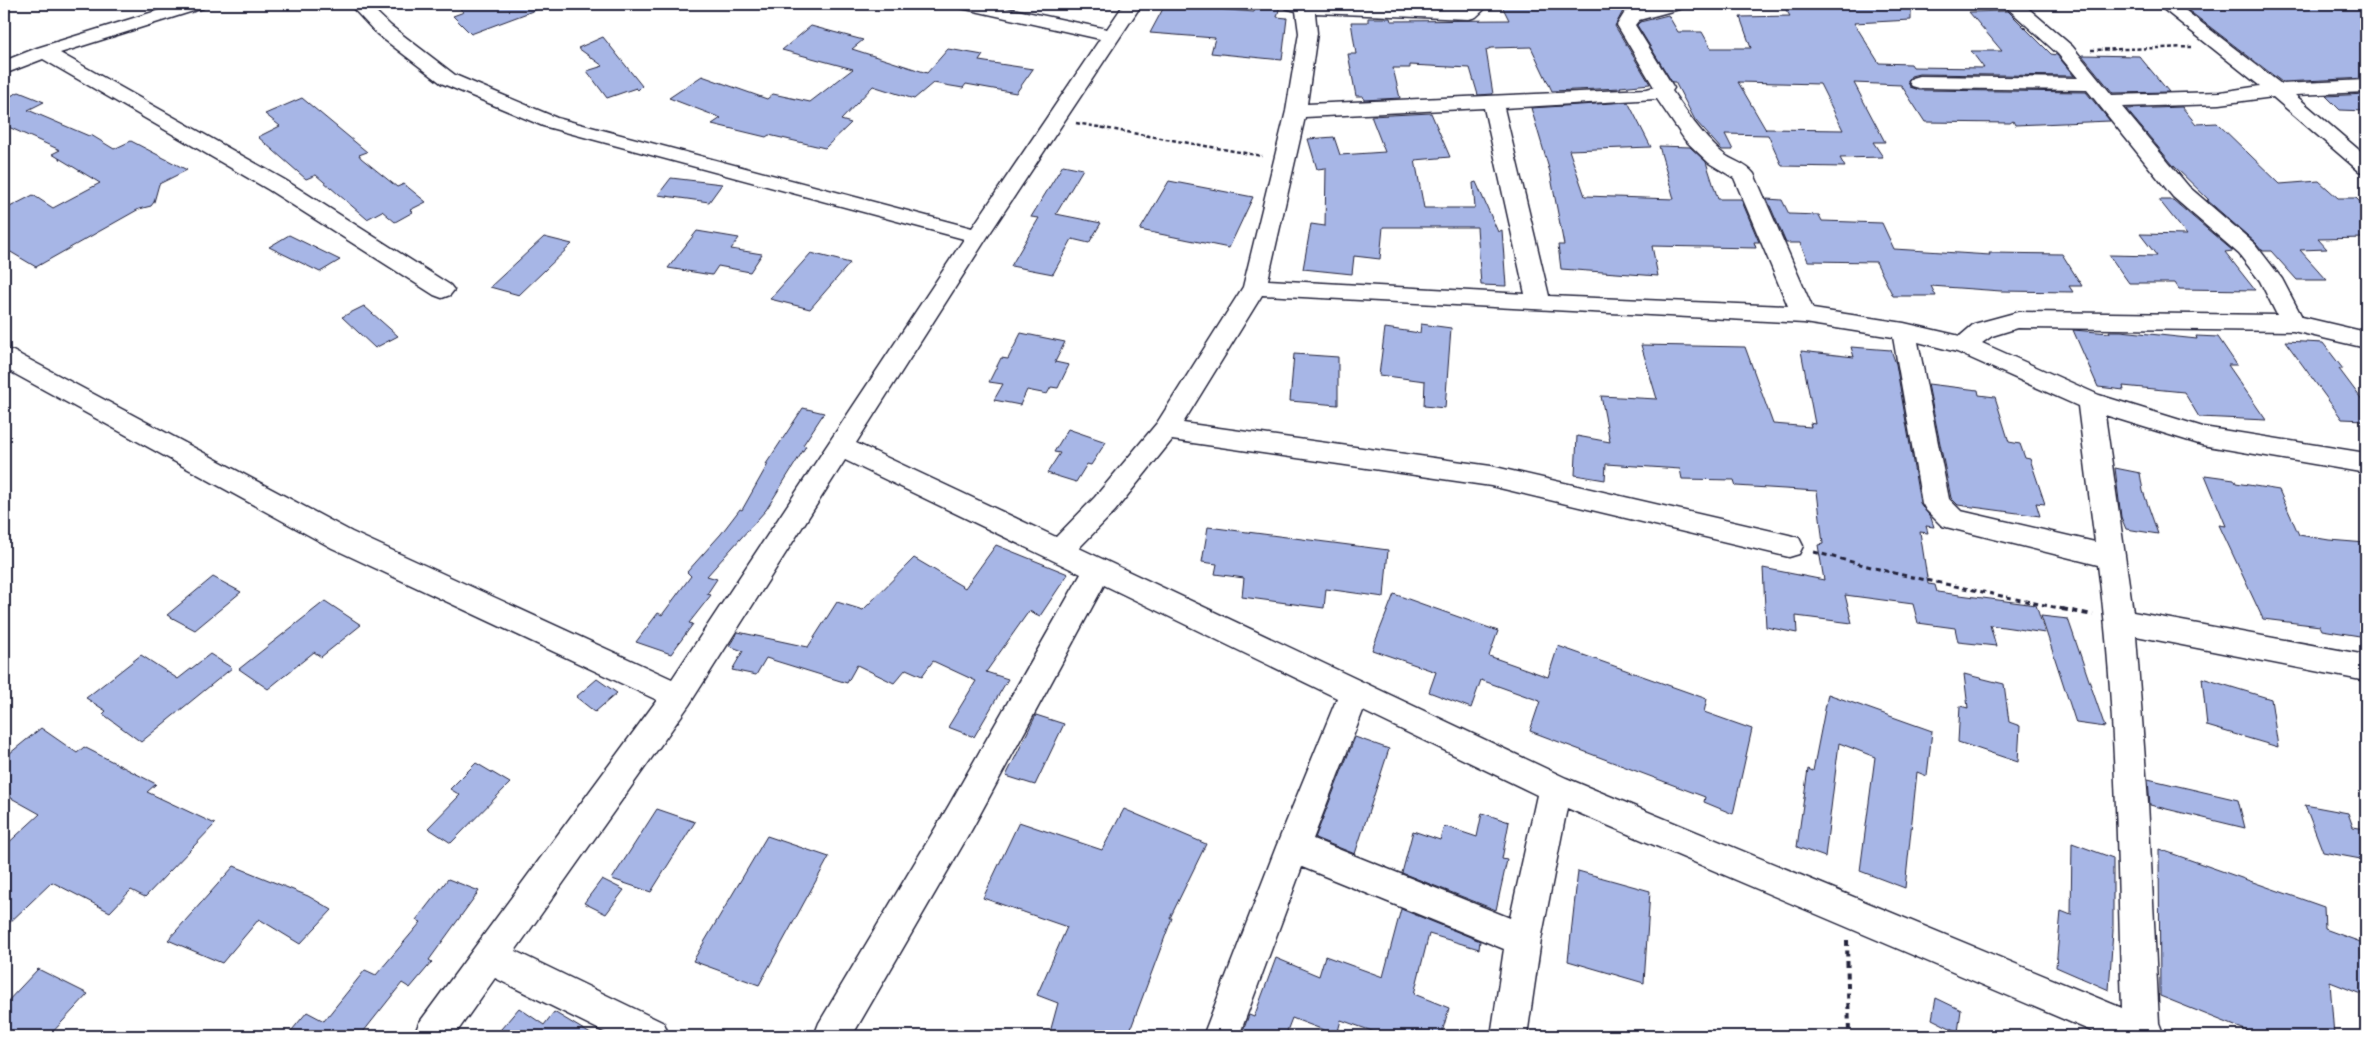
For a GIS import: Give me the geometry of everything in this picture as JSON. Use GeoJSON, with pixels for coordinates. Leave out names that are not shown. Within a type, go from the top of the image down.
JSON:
{"type":"FeatureCollection","features":[{"type":"Feature","properties":{"kind":"street"},"geometry":{"type":"LineString","coordinates":[[4,68],[44,52],[197,4]]}},
{"type":"Feature","properties":{"kind":"street"},"geometry":{"type":"LineString","coordinates":[[358,4],[384,30],[448,79],[550,122],[977,236]]}},
{"type":"Feature","properties":{"kind":"street"},"geometry":{"type":"LineString","coordinates":[[967,4],[1023,18],[1112,36]]}},
{"type":"Feature","properties":{"kind":"street"},"geometry":{"type":"LineString","coordinates":[[432,1036],[678,696],[977,236],[1133,4]]}},
{"type":"Feature","properties":{"kind":"street"},"geometry":{"type":"LineString","coordinates":[[1297,5],[1469,13],[1479,4]]}},
{"type":"Feature","properties":{"kind":"street"},"geometry":{"type":"LineString","coordinates":[[1677,4],[1632,16],[1626,25],[1664,88],[1662,92],[1692,136],[1716,159],[1743,174],[1804,315]]}},
{"type":"Feature","properties":{"kind":"street"},"geometry":{"type":"LineString","coordinates":[[2012,4],[2065,50],[2182,192],[2247,249],[2270,279],[2293,323]]}},
{"type":"Feature","properties":{"kind":"street"},"geometry":{"type":"LineString","coordinates":[[1059,551],[1105,504],[1166,430],[1255,287],[1296,110],[1308,33],[1306,13],[1297,5]]}},
{"type":"Feature","properties":{"kind":"street"},"geometry":{"type":"LineString","coordinates":[[2172,8],[2277,90],[2366,167]]}},
{"type":"Feature","properties":{"kind":"street"},"geometry":{"type":"LineString","coordinates":[[44,52],[277,185],[442,290]]}},
{"type":"Feature","properties":{"kind":"street"},"geometry":{"type":"LineString","coordinates":[[1920,82],[2092,84]]}},
{"type":"Feature","properties":{"kind":"street"},"geometry":{"type":"LineString","coordinates":[[2108,101],[2220,98],[2277,90],[2366,86]]}},
{"type":"Feature","properties":{"kind":"street"},"geometry":{"type":"LineString","coordinates":[[1296,110],[1648,95],[1662,92]]}},
{"type":"Feature","properties":{"kind":"street"},"geometry":{"type":"LineString","coordinates":[[1492,102],[1539,303]]}},
{"type":"Feature","properties":{"kind":"street"},"geometry":{"type":"LineString","coordinates":[[1255,287],[1539,303],[1804,315],[1904,331],[1964,346],[2090,401],[2202,436],[2366,464]]}},
{"type":"Feature","properties":{"kind":"street"},"geometry":{"type":"LineString","coordinates":[[1964,346],[1984,330],[2018,320],[2293,323],[2366,340]]}},
{"type":"Feature","properties":{"kind":"street"},"geometry":{"type":"LineString","coordinates":[[1904,331],[1936,503],[1952,519],[2111,557]]}},
{"type":"Feature","properties":{"kind":"street"},"geometry":{"type":"LineString","coordinates":[[4,357],[342,540],[678,696]]}},
{"type":"Feature","properties":{"kind":"street"},"geometry":{"type":"LineString","coordinates":[[840,446],[1555,788],[2143,1035],[2132,802],[2120,621],[2090,401]]}},
{"type":"Feature","properties":{"kind":"street"},"geometry":{"type":"LineString","coordinates":[[1166,430],[1491,476],[1789,546]]}},
{"type":"Feature","properties":{"kind":"street"},"geometry":{"type":"LineString","coordinates":[[832,1036],[960,818],[1098,569]]}},
{"type":"Feature","properties":{"kind":"street"},"geometry":{"type":"LineString","coordinates":[[2120,621],[2366,668]]}},
{"type":"Feature","properties":{"kind":"street"},"geometry":{"type":"LineString","coordinates":[[1221,1036],[1293,847],[1355,693]]}},
{"type":"Feature","properties":{"kind":"street"},"geometry":{"type":"LineString","coordinates":[[1509,1036],[1522,940],[1555,788]]}},
{"type":"Feature","properties":{"kind":"street"},"geometry":{"type":"LineString","coordinates":[[1293,847],[1522,940]]}},
{"type":"Feature","properties":{"kind":"street"},"geometry":{"type":"LineString","coordinates":[[490,957],[652,1036]]}},
{"type":"Feature","properties":{"kind":"path"},"geometry":{"type":"LineString","coordinates":[[2065,50],[2223,47]]}},
{"type":"Feature","properties":{"kind":"path"},"geometry":{"type":"LineString","coordinates":[[1055,120],[1285,160]]}},
{"type":"Feature","properties":{"kind":"path"},"geometry":{"type":"LineString","coordinates":[[1789,546],[1898,574],[2120,621]]}},
{"type":"Feature","properties":{"kind":"path"},"geometry":{"type":"LineString","coordinates":[[1846,909],[1849,1036]]}},
{"type":"Feature","properties":{"kind":"building"},"geometry":{"type":"Polygon","coordinates":[[[454,4],[546,4],[546,6],[471,34],[453,16],[464,12],[454,4]]]}},
{"type":"Feature","properties":{"kind":"building"},"geometry":{"type":"Polygon","coordinates":[[[1256,4],[1280,6],[1277,17],[1287,18],[1282,60],[1211,53],[1215,38],[1150,33],[1165,5],[1254,12],[1256,4]]]}},
{"type":"Feature","properties":{"kind":"building"},"geometry":{"type":"Polygon","coordinates":[[[1501,4],[1637,4],[1639,7],[1623,11],[1615,26],[1650,84],[1621,88],[1552,91],[1531,47],[1491,48],[1486,50],[1493,94],[1478,95],[1470,68],[1410,65],[1410,68],[1393,68],[1400,98],[1364,100],[1363,96],[1356,96],[1348,54],[1356,54],[1351,22],[1368,22],[1368,18],[1390,18],[1391,21],[1509,20],[1501,4]]]}},
{"type":"Feature","properties":{"kind":"building"},"geometry":{"type":"Polygon","coordinates":[[[1782,4],[1911,4],[1911,20],[1854,23],[1879,63],[1911,64],[1913,67],[1984,68],[1971,51],[2002,51],[1969,12],[2008,11],[2051,54],[2057,55],[2074,76],[1919,74],[1911,76],[1908,81],[1910,87],[1919,90],[2086,92],[2110,121],[2015,125],[2013,121],[2010,123],[1925,122],[1901,85],[1854,83],[1885,142],[1873,142],[1883,157],[1840,158],[1845,167],[1782,166],[1768,135],[1725,134],[1733,150],[1722,150],[1695,120],[1675,82],[1672,82],[1637,25],[1640,22],[1668,15],[1678,32],[1702,32],[1711,48],[1751,48],[1740,17],[1790,16],[1782,4]],[[1738,82],[1765,129],[1843,130],[1820,84],[1738,82]]]}},
{"type":"Feature","properties":{"kind":"building"},"geometry":{"type":"Polygon","coordinates":[[[2180,4],[2366,4],[2366,78],[2282,82],[2180,4]]]}},
{"type":"Feature","properties":{"kind":"building"},"geometry":{"type":"Polygon","coordinates":[[[811,26],[863,40],[852,49],[927,73],[948,49],[983,55],[979,61],[1033,69],[1016,93],[966,84],[963,88],[933,83],[914,99],[873,86],[841,120],[851,123],[825,148],[712,124],[721,118],[669,98],[702,76],[767,99],[773,94],[810,102],[853,69],[782,50],[811,26]]]}},
{"type":"Feature","properties":{"kind":"building"},"geometry":{"type":"Polygon","coordinates":[[[603,37],[642,86],[638,90],[636,88],[607,98],[587,71],[603,66],[578,48],[603,37]]]}},
{"type":"Feature","properties":{"kind":"building"},"geometry":{"type":"Polygon","coordinates":[[[2082,55],[2139,56],[2169,92],[2113,93],[2082,55]]]}},
{"type":"Feature","properties":{"kind":"building"},"geometry":{"type":"Polygon","coordinates":[[[19,92],[44,102],[28,110],[89,136],[91,135],[114,149],[131,141],[187,170],[159,184],[151,206],[139,209],[36,267],[4,248],[4,210],[33,195],[53,208],[100,183],[52,154],[60,150],[4,125],[4,99],[19,92]]]}},
{"type":"Feature","properties":{"kind":"building"},"geometry":{"type":"Polygon","coordinates":[[[2366,94],[2366,111],[2340,110],[2326,96],[2366,94]]]}},
{"type":"Feature","properties":{"kind":"building"},"geometry":{"type":"Polygon","coordinates":[[[302,98],[367,152],[359,155],[361,158],[397,187],[404,184],[426,202],[410,210],[413,212],[395,222],[382,211],[367,219],[316,175],[306,179],[258,137],[280,126],[265,114],[302,98]]]}},
{"type":"Feature","properties":{"kind":"building"},"geometry":{"type":"Polygon","coordinates":[[[1628,102],[1651,147],[1569,150],[1585,196],[1674,199],[1659,146],[1690,147],[1706,162],[1718,199],[1741,199],[1759,242],[1754,242],[1756,248],[1652,246],[1658,276],[1561,269],[1558,245],[1564,245],[1550,172],[1531,108],[1628,102]]]}},
{"type":"Feature","properties":{"kind":"building"},"geometry":{"type":"Polygon","coordinates":[[[2182,107],[2196,124],[2217,123],[2280,184],[2319,181],[2338,198],[2356,198],[2366,208],[2366,238],[2318,239],[2327,249],[2300,250],[2327,280],[2297,280],[2271,251],[2263,251],[2207,200],[2209,200],[2173,165],[2126,109],[2182,107]]]}},
{"type":"Feature","properties":{"kind":"building"},"geometry":{"type":"Polygon","coordinates":[[[1431,113],[1450,157],[1415,160],[1424,208],[1475,208],[1473,183],[1476,182],[1498,232],[1502,230],[1506,286],[1481,285],[1477,227],[1383,227],[1380,259],[1354,256],[1352,274],[1303,269],[1311,224],[1325,226],[1326,168],[1317,169],[1308,139],[1334,137],[1340,155],[1385,152],[1371,116],[1431,113]]]}},
{"type":"Feature","properties":{"kind":"building"},"geometry":{"type":"Polygon","coordinates":[[[1063,165],[1083,169],[1056,214],[1101,223],[1089,243],[1072,239],[1053,274],[1011,266],[1039,218],[1031,217],[1063,165]]]}},
{"type":"Feature","properties":{"kind":"building"},"geometry":{"type":"Polygon","coordinates":[[[671,178],[722,184],[709,202],[658,195],[671,178]]]}},
{"type":"Feature","properties":{"kind":"building"},"geometry":{"type":"Polygon","coordinates":[[[1169,181],[1253,197],[1229,248],[1140,230],[1169,181]]]}},
{"type":"Feature","properties":{"kind":"building"},"geometry":{"type":"Polygon","coordinates":[[[1767,199],[1782,200],[1789,214],[1819,215],[1822,221],[1882,223],[1894,249],[1990,255],[1989,253],[2062,254],[2082,286],[2069,286],[2073,292],[2001,291],[1931,286],[1936,296],[1893,296],[1876,262],[1808,261],[1800,243],[1786,243],[1767,199]]]}},
{"type":"Feature","properties":{"kind":"building"},"geometry":{"type":"Polygon","coordinates":[[[2159,200],[2173,200],[2233,251],[2225,252],[2255,290],[2179,289],[2175,283],[2129,283],[2109,255],[2157,256],[2140,234],[2187,235],[2159,200]]]}},
{"type":"Feature","properties":{"kind":"building"},"geometry":{"type":"Polygon","coordinates":[[[697,231],[739,238],[731,249],[762,254],[750,272],[718,266],[712,275],[668,268],[697,231]]]}},
{"type":"Feature","properties":{"kind":"building"},"geometry":{"type":"Polygon","coordinates":[[[289,235],[340,260],[320,272],[269,247],[289,235]]]}},
{"type":"Feature","properties":{"kind":"building"},"geometry":{"type":"Polygon","coordinates":[[[544,237],[572,244],[519,295],[490,287],[544,237]]]}},
{"type":"Feature","properties":{"kind":"building"},"geometry":{"type":"Polygon","coordinates":[[[811,253],[850,263],[810,309],[770,299],[811,253]]]}},
{"type":"Feature","properties":{"kind":"building"},"geometry":{"type":"Polygon","coordinates":[[[364,306],[398,336],[375,348],[342,317],[364,306]]]}},
{"type":"Feature","properties":{"kind":"building"},"geometry":{"type":"Polygon","coordinates":[[[1421,324],[1451,328],[1445,408],[1424,406],[1425,381],[1379,375],[1385,328],[1420,333],[1421,324]]]}},
{"type":"Feature","properties":{"kind":"building"},"geometry":{"type":"Polygon","coordinates":[[[2073,330],[2110,333],[2109,331],[2121,331],[2197,339],[2196,336],[2218,337],[2237,365],[2228,365],[2266,420],[2199,417],[2184,392],[2123,386],[2124,390],[2098,387],[2073,330]]]}},
{"type":"Feature","properties":{"kind":"building"},"geometry":{"type":"Polygon","coordinates":[[[1021,333],[1065,342],[1055,362],[1069,365],[1058,388],[1051,387],[1047,394],[1027,390],[1020,405],[994,400],[1003,384],[989,382],[1001,358],[1008,359],[1021,333]]]}},
{"type":"Feature","properties":{"kind":"building"},"geometry":{"type":"Polygon","coordinates":[[[2285,341],[2323,343],[2343,369],[2339,369],[2366,405],[2366,420],[2342,419],[2285,341]]]}},
{"type":"Feature","properties":{"kind":"building"},"geometry":{"type":"Polygon","coordinates":[[[1641,345],[1745,347],[1773,424],[1811,427],[1810,423],[1815,424],[1801,351],[1854,357],[1851,347],[1891,350],[1896,364],[1920,503],[1931,518],[1934,527],[1926,526],[1928,533],[1920,532],[1928,584],[1935,585],[1937,592],[2036,605],[2045,633],[1990,625],[1996,646],[1958,642],[1955,628],[1918,623],[1913,604],[1845,595],[1852,623],[1796,616],[1797,633],[1766,627],[1763,568],[1824,580],[1818,545],[1823,544],[1817,491],[1736,486],[1734,480],[1682,479],[1680,469],[1606,464],[1605,480],[1575,475],[1577,436],[1610,442],[1601,396],[1657,399],[1641,345]]]}},
{"type":"Feature","properties":{"kind":"building"},"geometry":{"type":"Polygon","coordinates":[[[1294,354],[1338,357],[1338,405],[1290,401],[1294,354]]]}},
{"type":"Feature","properties":{"kind":"building"},"geometry":{"type":"Polygon","coordinates":[[[1928,384],[1978,390],[1979,395],[1995,397],[2009,442],[2020,444],[2025,458],[2030,459],[2045,504],[2036,503],[2040,516],[1958,505],[1951,498],[1928,384]]]}},
{"type":"Feature","properties":{"kind":"building"},"geometry":{"type":"Polygon","coordinates":[[[803,408],[824,413],[803,445],[806,446],[766,510],[707,576],[717,579],[707,594],[711,595],[689,623],[693,624],[671,654],[636,642],[658,613],[662,615],[691,576],[687,572],[721,534],[740,509],[742,510],[768,464],[766,464],[803,408]]]}},
{"type":"Feature","properties":{"kind":"building"},"geometry":{"type":"Polygon","coordinates":[[[1068,429],[1106,442],[1091,465],[1087,464],[1076,482],[1047,473],[1060,453],[1054,452],[1068,429]]]}},
{"type":"Feature","properties":{"kind":"building"},"geometry":{"type":"Polygon","coordinates":[[[2115,468],[2140,473],[2143,491],[2158,534],[2126,529],[2121,517],[2115,468]]]}},
{"type":"Feature","properties":{"kind":"building"},"geometry":{"type":"Polygon","coordinates":[[[2205,475],[2234,479],[2236,483],[2279,490],[2299,535],[2366,543],[2366,637],[2322,630],[2320,626],[2263,619],[2219,525],[2226,526],[2205,475]]]}},
{"type":"Feature","properties":{"kind":"building"},"geometry":{"type":"Polygon","coordinates":[[[1208,527],[1388,550],[1384,597],[1326,589],[1324,608],[1242,597],[1244,578],[1215,574],[1217,564],[1202,562],[1208,527]]]}},
{"type":"Feature","properties":{"kind":"building"},"geometry":{"type":"Polygon","coordinates":[[[996,545],[1068,574],[1040,616],[1029,611],[986,672],[1008,679],[974,737],[948,727],[976,681],[933,661],[922,676],[906,669],[894,683],[857,665],[847,683],[766,658],[756,675],[732,670],[743,651],[729,646],[738,632],[808,647],[837,602],[863,610],[914,558],[965,588],[996,545]]]}},
{"type":"Feature","properties":{"kind":"building"},"geometry":{"type":"Polygon","coordinates":[[[213,577],[241,592],[195,630],[167,615],[213,577]]]}},
{"type":"Feature","properties":{"kind":"building"},"geometry":{"type":"Polygon","coordinates":[[[1394,594],[1498,631],[1489,656],[1548,677],[1558,646],[1707,699],[1704,712],[1752,729],[1733,814],[1704,802],[1705,797],[1530,731],[1540,701],[1481,680],[1471,708],[1429,692],[1436,672],[1372,650],[1394,594]]]}},
{"type":"Feature","properties":{"kind":"building"},"geometry":{"type":"Polygon","coordinates":[[[325,601],[361,625],[321,657],[314,652],[268,689],[239,669],[325,601]]]}},
{"type":"Feature","properties":{"kind":"building"},"geometry":{"type":"Polygon","coordinates":[[[2041,616],[2068,619],[2105,727],[2076,723],[2041,616]]]}},
{"type":"Feature","properties":{"kind":"building"},"geometry":{"type":"Polygon","coordinates":[[[210,654],[232,668],[141,742],[103,714],[106,711],[86,698],[141,655],[178,679],[210,654]]]}},
{"type":"Feature","properties":{"kind":"building"},"geometry":{"type":"Polygon","coordinates":[[[1964,674],[2004,684],[2009,722],[2020,726],[2018,762],[1958,742],[1960,706],[1968,708],[1964,674]]]}},
{"type":"Feature","properties":{"kind":"building"},"geometry":{"type":"Polygon","coordinates":[[[2202,678],[2271,699],[2278,747],[2207,726],[2202,678]]]}},
{"type":"Feature","properties":{"kind":"building"},"geometry":{"type":"Polygon","coordinates":[[[597,679],[617,693],[595,712],[576,697],[597,679]]]}},
{"type":"Feature","properties":{"kind":"building"},"geometry":{"type":"Polygon","coordinates":[[[1828,694],[1932,731],[1927,776],[1917,772],[1905,888],[1860,871],[1875,757],[1839,743],[1825,857],[1797,847],[1808,769],[1813,771],[1828,694]]]}},
{"type":"Feature","properties":{"kind":"building"},"geometry":{"type":"Polygon","coordinates":[[[1036,715],[1064,724],[1035,785],[1006,776],[1036,715]]]}},
{"type":"Feature","properties":{"kind":"building"},"geometry":{"type":"Polygon","coordinates":[[[41,728],[77,753],[84,747],[156,784],[147,792],[215,824],[145,897],[131,890],[110,912],[52,882],[4,928],[4,847],[40,814],[4,794],[4,758],[41,728]]]}},
{"type":"Feature","properties":{"kind":"building"},"geometry":{"type":"Polygon","coordinates":[[[1355,737],[1389,749],[1355,854],[1315,838],[1355,737]]]}},
{"type":"Feature","properties":{"kind":"building"},"geometry":{"type":"Polygon","coordinates":[[[476,763],[510,783],[451,843],[428,828],[460,795],[450,789],[476,763]]]}},
{"type":"Feature","properties":{"kind":"building"},"geometry":{"type":"Polygon","coordinates":[[[2148,779],[2238,800],[2245,828],[2150,805],[2148,779]]]}},
{"type":"Feature","properties":{"kind":"building"},"geometry":{"type":"Polygon","coordinates":[[[2305,805],[2348,813],[2353,827],[2366,829],[2366,860],[2323,852],[2305,805]]]}},
{"type":"Feature","properties":{"kind":"building"},"geometry":{"type":"Polygon","coordinates":[[[657,809],[695,822],[651,892],[612,879],[657,809]]]}},
{"type":"Feature","properties":{"kind":"building"},"geometry":{"type":"Polygon","coordinates":[[[1124,809],[1206,844],[1170,918],[1172,918],[1128,1036],[1049,1036],[1058,1003],[1037,995],[1067,927],[983,898],[1019,822],[1102,850],[1124,809]]]}},
{"type":"Feature","properties":{"kind":"building"},"geometry":{"type":"Polygon","coordinates":[[[1482,813],[1509,822],[1502,859],[1507,860],[1496,910],[1402,873],[1413,831],[1440,840],[1444,826],[1477,837],[1482,813]]]}},
{"type":"Feature","properties":{"kind":"building"},"geometry":{"type":"Polygon","coordinates":[[[767,836],[829,857],[759,985],[693,961],[767,836]]]}},
{"type":"Feature","properties":{"kind":"building"},"geometry":{"type":"Polygon","coordinates":[[[2072,843],[2113,858],[2113,931],[2109,990],[2056,967],[2061,911],[2071,915],[2072,843]]]}},
{"type":"Feature","properties":{"kind":"building"},"geometry":{"type":"Polygon","coordinates":[[[2159,849],[2324,907],[2325,929],[2366,944],[2366,996],[2330,982],[2334,1036],[2260,1036],[2160,996],[2159,849]]]}},
{"type":"Feature","properties":{"kind":"building"},"geometry":{"type":"Polygon","coordinates":[[[234,866],[308,896],[332,910],[300,944],[259,919],[222,963],[168,940],[234,866]]]}},
{"type":"Feature","properties":{"kind":"building"},"geometry":{"type":"Polygon","coordinates":[[[1578,871],[1650,891],[1644,983],[1568,961],[1578,871]]]}},
{"type":"Feature","properties":{"kind":"building"},"geometry":{"type":"Polygon","coordinates":[[[448,879],[479,891],[429,960],[432,962],[410,988],[402,983],[360,1036],[287,1036],[307,1012],[324,1021],[365,970],[376,975],[421,922],[416,920],[448,879]]]}},
{"type":"Feature","properties":{"kind":"building"},"geometry":{"type":"Polygon","coordinates":[[[602,879],[624,890],[606,914],[584,903],[602,879]]]}},
{"type":"Feature","properties":{"kind":"building"},"geometry":{"type":"Polygon","coordinates":[[[1401,909],[1480,941],[1479,949],[1429,934],[1414,994],[1449,1008],[1441,1036],[1386,1036],[1341,1020],[1337,1035],[1292,1018],[1287,1031],[1299,1036],[1241,1036],[1249,1015],[1254,1017],[1276,958],[1319,976],[1325,956],[1383,977],[1401,909]]]}},
{"type":"Feature","properties":{"kind":"building"},"geometry":{"type":"Polygon","coordinates":[[[38,969],[88,994],[49,1036],[4,1036],[4,1005],[38,969]]]}},
{"type":"Feature","properties":{"kind":"building"},"geometry":{"type":"Polygon","coordinates":[[[1936,998],[1961,1010],[1958,1032],[1932,1019],[1936,998]]]}},
{"type":"Feature","properties":{"kind":"building"},"geometry":{"type":"Polygon","coordinates":[[[519,1008],[544,1025],[554,1012],[594,1036],[495,1036],[519,1008]]]}}]}
